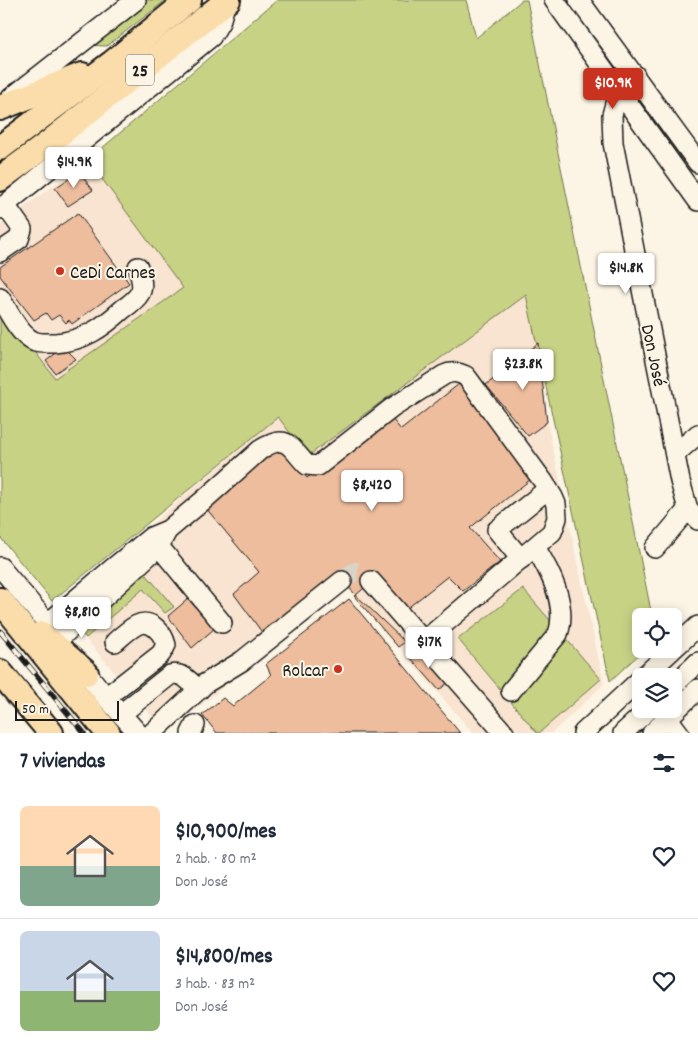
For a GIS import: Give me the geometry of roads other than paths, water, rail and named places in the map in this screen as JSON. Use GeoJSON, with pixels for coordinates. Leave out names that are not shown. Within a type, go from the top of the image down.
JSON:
{"type":"FeatureCollection","features":[{"type":"Feature","properties":{"kind":"main road","name":"25"},"geometry":{"type":"LineString","coordinates":[[0,148],[112,63],[189,0]]}},
{"type":"Feature","properties":{"kind":"main road","name":"25"},"geometry":{"type":"LineString","coordinates":[[0,178],[51,141],[227,1]]}},
{"type":"Feature","properties":{"kind":"main road"},"geometry":{"type":"LineString","coordinates":[[0,108],[112,63]]}},
{"type":"Feature","properties":{"kind":"main road"},"geometry":{"type":"LineString","coordinates":[[0,599],[86,673]]}},
{"type":"Feature","properties":{"kind":"main road"},"geometry":{"type":"LineString","coordinates":[[0,599],[115,723]]}},
{"type":"Feature","properties":{"kind":"main road"},"geometry":{"type":"LineString","coordinates":[[0,672],[51,733]]}},
{"type":"Feature","properties":{"kind":"street"},"geometry":{"type":"LineString","coordinates":[[0,108],[136,0]]}},
{"type":"Feature","properties":{"kind":"street"},"geometry":{"type":"LineString","coordinates":[[554,0],[698,201]]}},
{"type":"Feature","properties":{"kind":"street"},"geometry":{"type":"LineString","coordinates":[[578,0],[698,163]]}},
{"type":"Feature","properties":{"kind":"street"},"geometry":{"type":"LineString","coordinates":[[0,252],[19,239],[22,230],[2,207],[211,37],[220,22],[227,1]]}},
{"type":"Feature","properties":{"kind":"street"},"geometry":{"type":"LineString","coordinates":[[619,89],[634,75]]}},
{"type":"Feature","properties":{"kind":"street","name":"Don José"},"geometry":{"type":"LineString","coordinates":[[619,89],[612,115],[613,143],[680,481],[693,514]]}},
{"type":"Feature","properties":{"kind":"street"},"geometry":{"type":"LineString","coordinates":[[0,298],[27,338],[35,342],[50,343],[75,340],[87,336],[107,323],[135,299],[141,292],[142,285],[138,267]]}},
{"type":"Feature","properties":{"kind":"street"},"geometry":{"type":"LineString","coordinates":[[60,638],[159,538],[205,500],[260,450],[273,442],[285,441],[307,465],[318,466],[392,408],[449,372],[459,373],[466,376],[548,489],[556,504],[556,525],[552,532],[424,641]]}},
{"type":"Feature","properties":{"kind":"street"},"geometry":{"type":"LineString","coordinates":[[675,454],[698,434]]}},
{"type":"Feature","properties":{"kind":"street"},"geometry":{"type":"LineString","coordinates":[[511,691],[558,634],[562,615],[545,563],[497,530],[548,489]]}},
{"type":"Feature","properties":{"kind":"street"},"geometry":{"type":"LineString","coordinates":[[655,548],[693,514]]}},
{"type":"Feature","properties":{"kind":"street"},"geometry":{"type":"LineString","coordinates":[[159,538],[222,623]]}},
{"type":"Feature","properties":{"kind":"street"},"geometry":{"type":"LineString","coordinates":[[47,624],[112,568],[159,538]]}},
{"type":"Feature","properties":{"kind":"street"},"geometry":{"type":"LineString","coordinates":[[0,567],[60,638],[106,697],[115,723],[138,733]]}},
{"type":"Feature","properties":{"kind":"street"},"geometry":{"type":"LineString","coordinates":[[152,733],[206,684],[242,661],[342,581]]}},
{"type":"Feature","properties":{"kind":"street"},"geometry":{"type":"LineString","coordinates":[[372,581],[504,733]]}},
{"type":"Feature","properties":{"kind":"street"},"geometry":{"type":"LineString","coordinates":[[106,697],[162,654],[166,645],[165,640],[154,626],[144,624],[136,625],[115,642]]}},
{"type":"Feature","properties":{"kind":"street"},"geometry":{"type":"LineString","coordinates":[[653,668],[698,626]]}},
{"type":"Feature","properties":{"kind":"street"},"geometry":{"type":"LineString","coordinates":[[682,677],[698,662]]}},
{"type":"Feature","properties":{"kind":"street"},"geometry":{"type":"LineString","coordinates":[[115,723],[170,674],[181,674],[199,690]]}},
{"type":"Feature","properties":{"kind":"street"},"geometry":{"type":"LineString","coordinates":[[584,733],[632,688]]}},
{"type":"Feature","properties":{"kind":"street"},"geometry":{"type":"LineString","coordinates":[[682,700],[698,689]]}},
{"type":"Feature","properties":{"kind":"street"},"geometry":{"type":"LineString","coordinates":[[623,733],[639,718]]}},
{"type":"Feature","properties":{"kind":"street"},"geometry":{"type":"LineString","coordinates":[[652,733],[661,718]]}},
{"type":"Feature","properties":{"kind":"street"},"geometry":{"type":"LineString","coordinates":[[668,718],[679,733]]}},
{"type":"Feature","properties":{"kind":"tunnel"},"geometry":{"type":"LineString","coordinates":[[342,581],[357,571],[363,573],[371,581]]}},
{"type":"Feature","properties":{"kind":"railway"},"geometry":{"type":"LineString","coordinates":[[0,631],[84,733]]}},
{"type":"Feature","properties":{"kind":"place","name":"CeDi Carnes"},"geometry":{"type":"Point","coordinates":[60,271]}},
{"type":"Feature","properties":{"kind":"place","name":"Rolcar"},"geometry":{"type":"Point","coordinates":[338,669]}}]}
